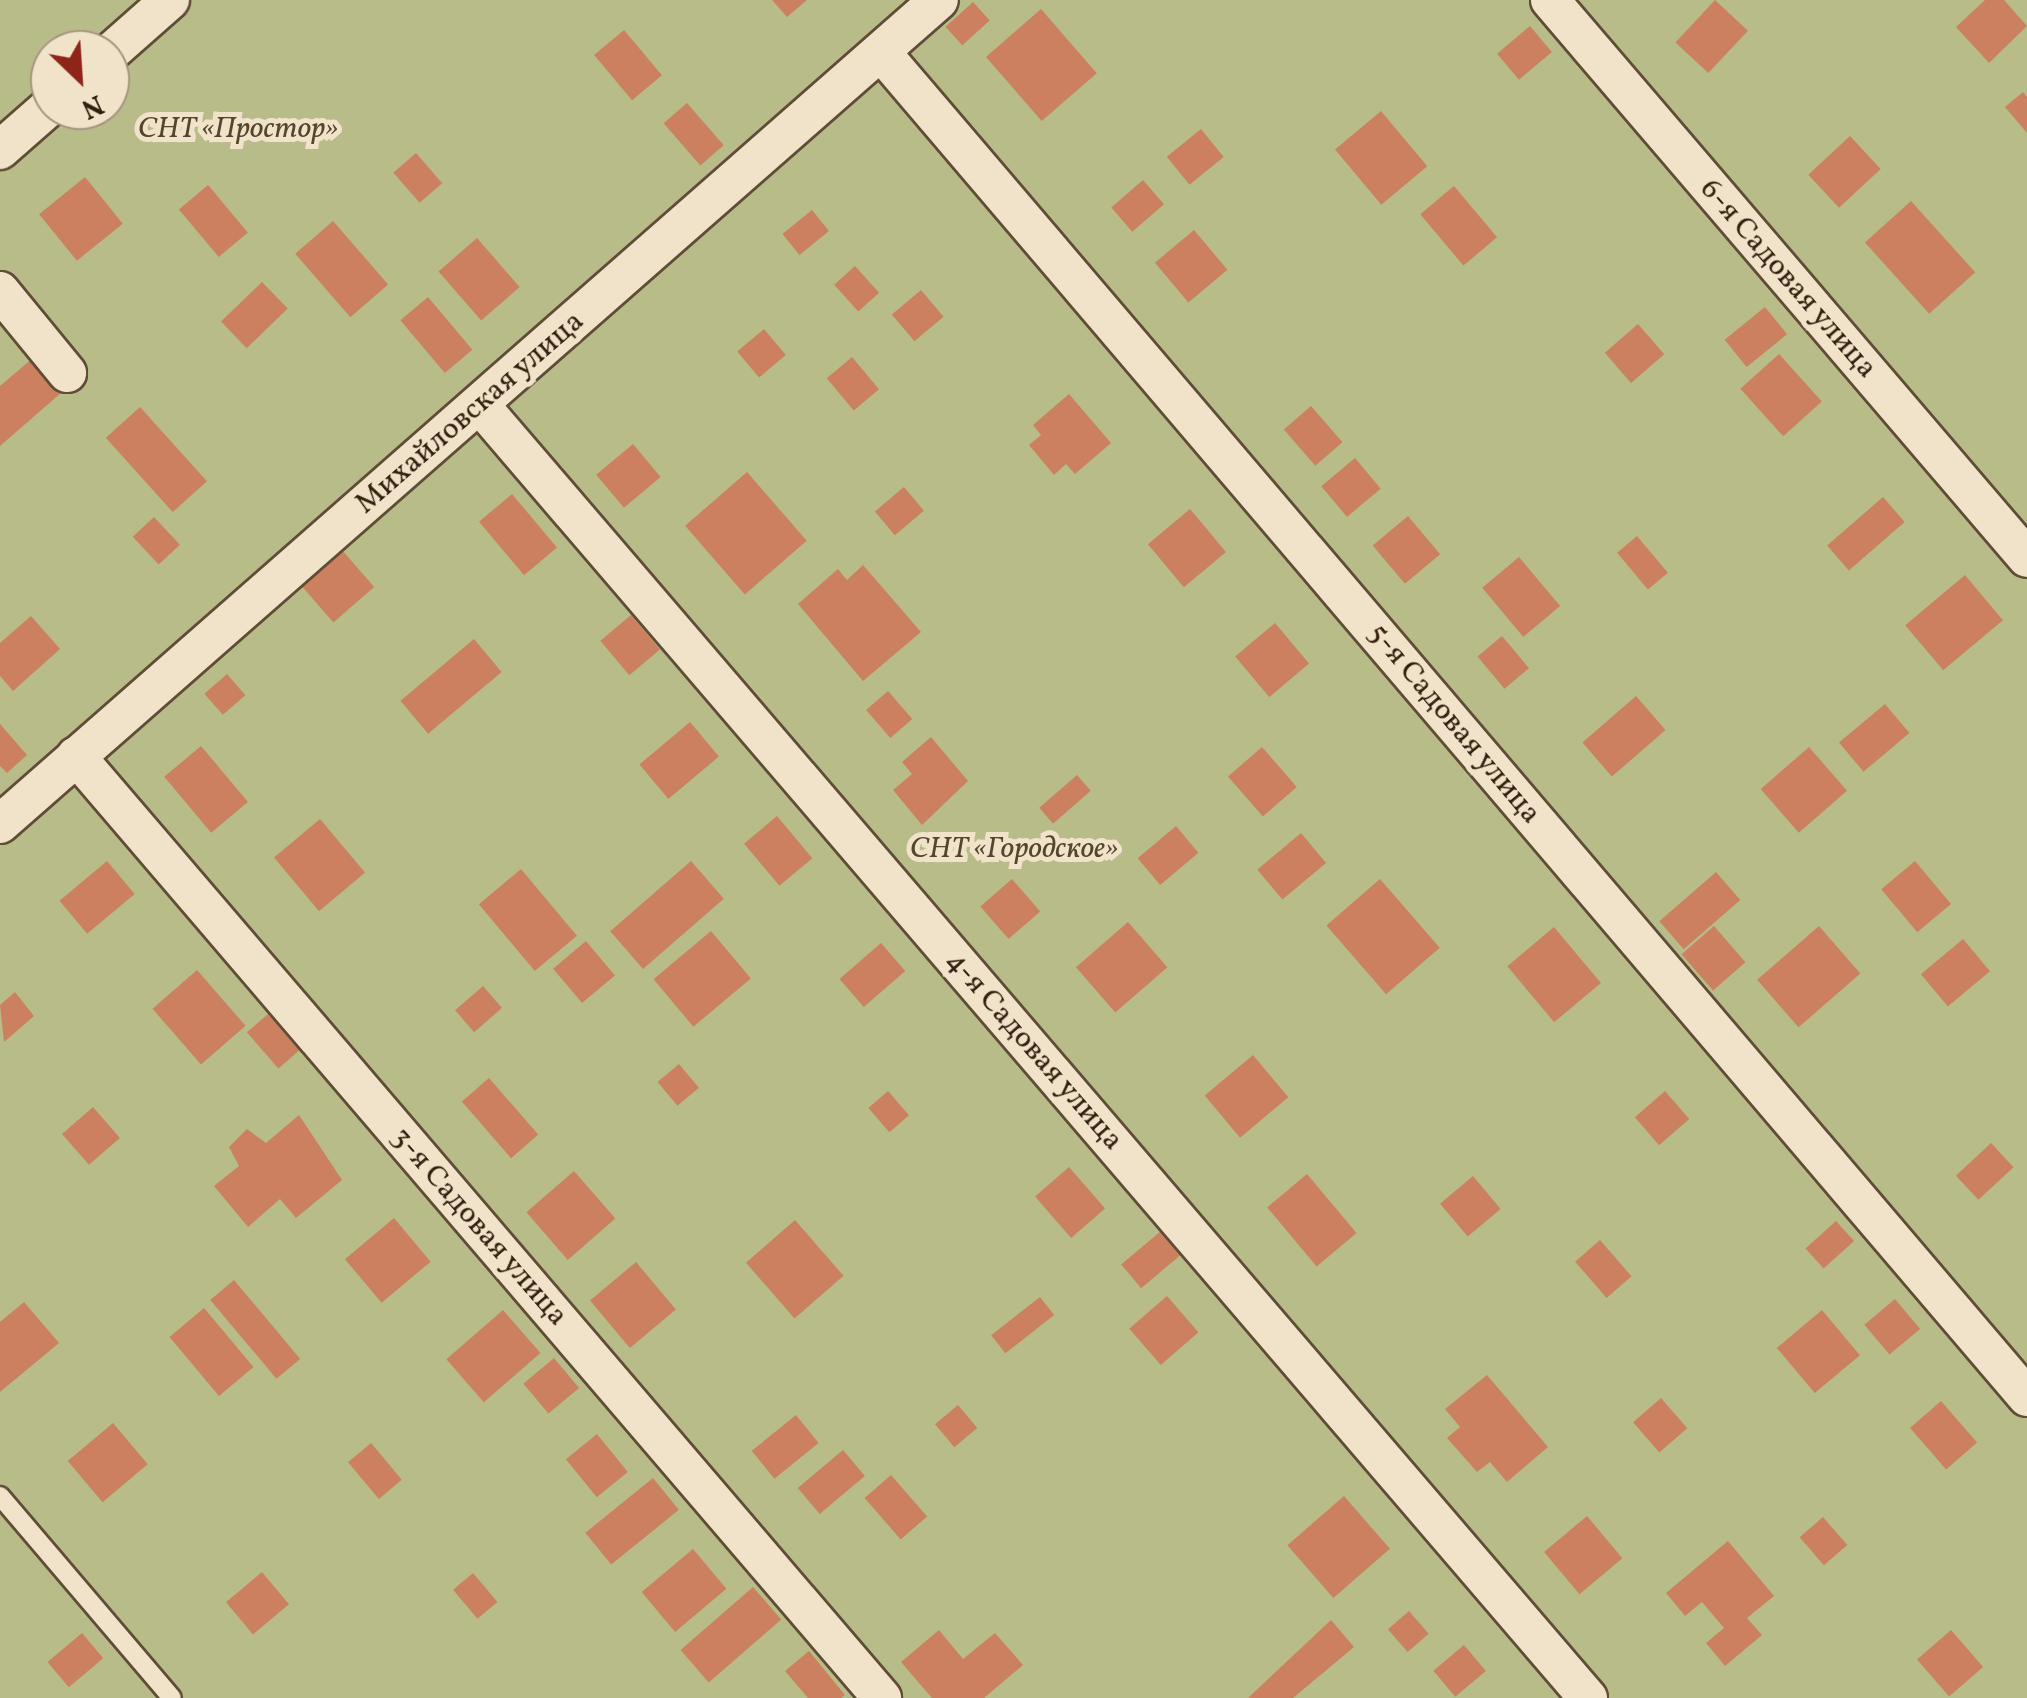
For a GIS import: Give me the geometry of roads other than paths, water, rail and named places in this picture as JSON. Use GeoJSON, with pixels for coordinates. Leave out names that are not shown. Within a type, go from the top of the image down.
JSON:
{"type":"FeatureCollection","features":[{"type":"Feature","properties":{"kind":"street"},"geometry":{"type":"LineString","coordinates":[[130,35],[170,0]]}},
{"type":"Feature","properties":{"kind":"street","name":"Михайловская улица"},"geometry":{"type":"LineString","coordinates":[[0,824],[939,0]]}},
{"type":"Feature","properties":{"kind":"street","name":"6-я Садовая улица"},"geometry":{"type":"LineString","coordinates":[[1550,0],[2027,558]]}},
{"type":"Feature","properties":{"kind":"street","name":"5-я Садовая улица"},"geometry":{"type":"LineString","coordinates":[[881,52],[2027,1397]]}},
{"type":"Feature","properties":{"kind":"street"},"geometry":{"type":"LineString","coordinates":[[0,150],[30,124]]}},
{"type":"Feature","properties":{"kind":"street"},"geometry":{"type":"LineString","coordinates":[[0,290],[67,373]]}},
{"type":"Feature","properties":{"kind":"street","name":"4-я Садовая улица"},"geometry":{"type":"LineString","coordinates":[[480,405],[1588,1698]]}},
{"type":"Feature","properties":{"kind":"street","name":"3-я Садовая улица"},"geometry":{"type":"LineString","coordinates":[[76,756],[882,1698]]}},
{"type":"Feature","properties":{"kind":"lane"},"geometry":{"type":"LineString","coordinates":[[0,1496],[172,1698]]}},
{"type":"Feature","properties":{"kind":"park label","name":"СНТ «Простор»"},"geometry":{"type":"Point","coordinates":[238,129]}},
{"type":"Feature","properties":{"kind":"park label","name":"СНТ «Городское»"},"geometry":{"type":"Point","coordinates":[1014,849]}}]}
